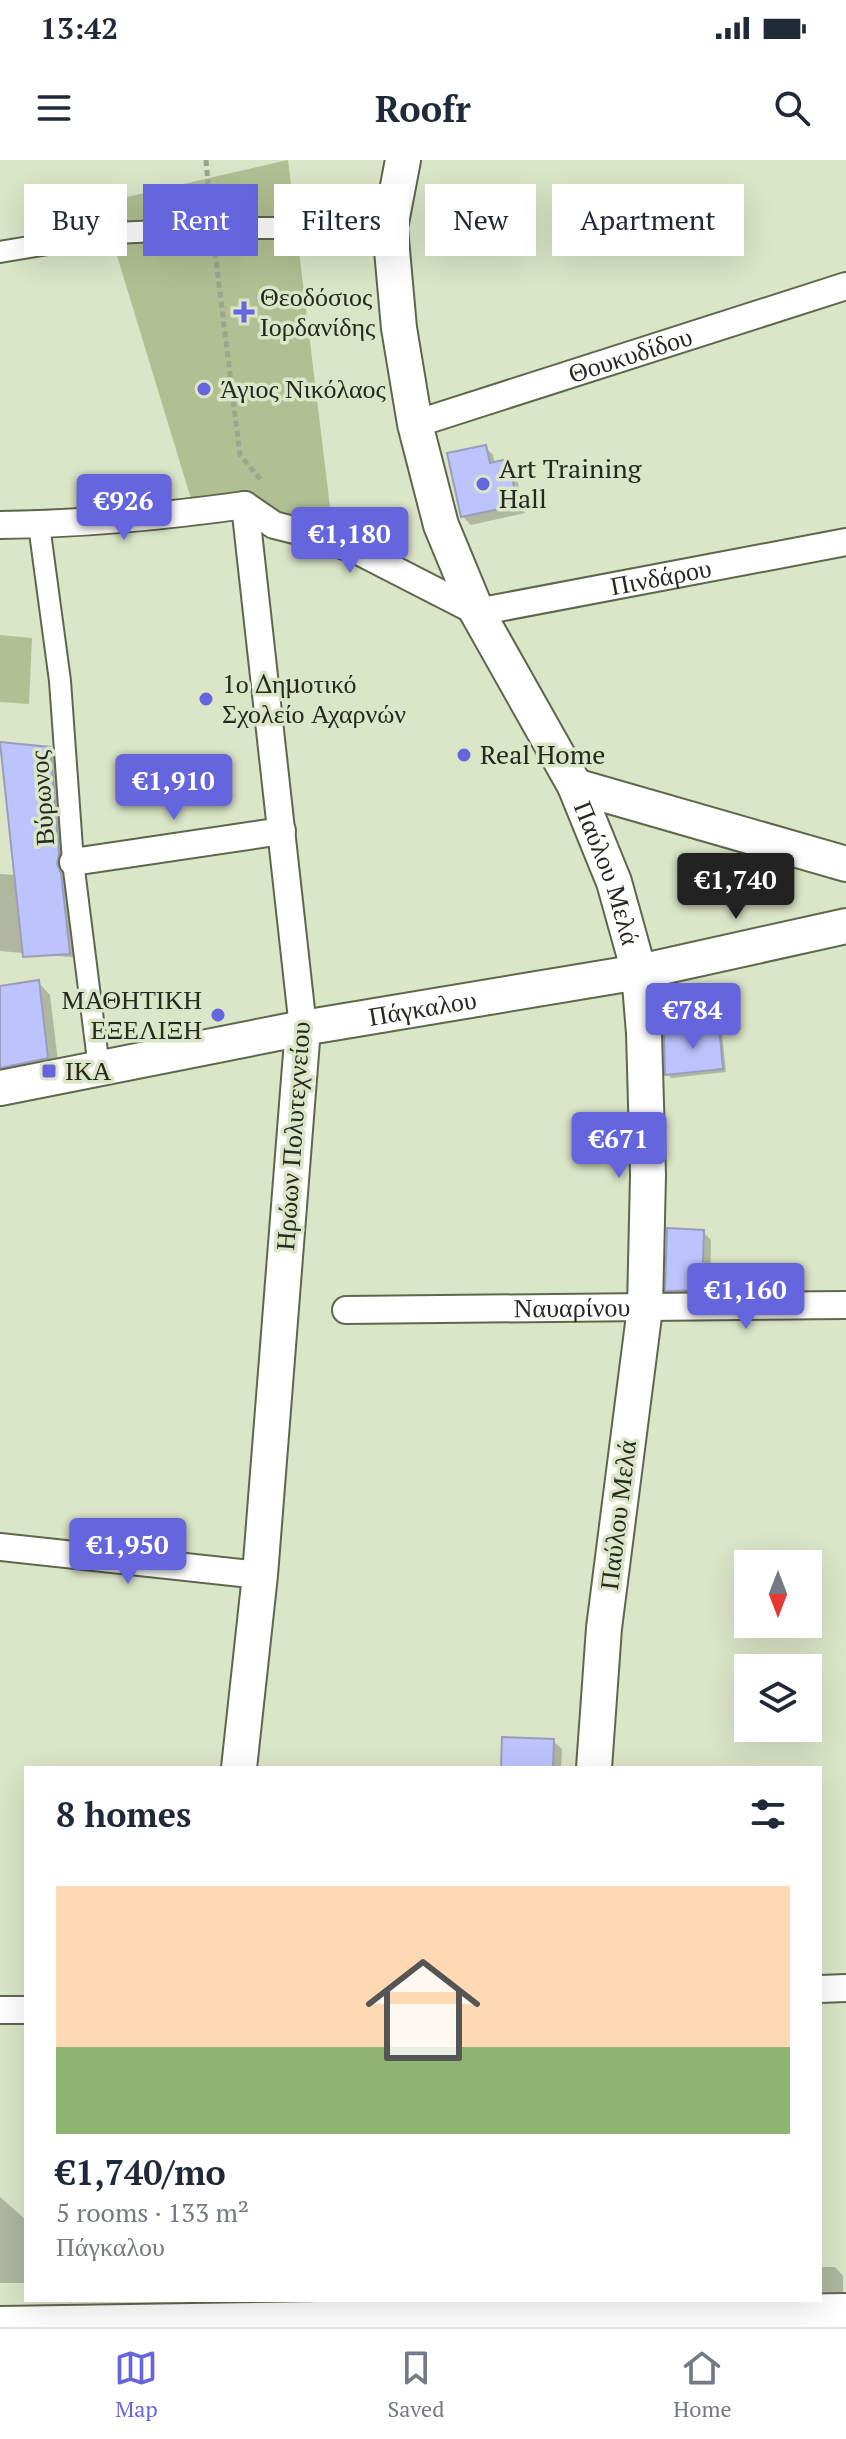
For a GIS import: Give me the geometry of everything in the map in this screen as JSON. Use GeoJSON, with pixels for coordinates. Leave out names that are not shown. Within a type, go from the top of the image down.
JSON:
{"type":"FeatureCollection","features":[{"type":"Feature","properties":{"kind":"street","name":"Παύλου Μελά"},"geometry":{"type":"LineString","coordinates":[[398,184],[403,160]]}},
{"type":"Feature","properties":{"kind":"street"},"geometry":{"type":"LineString","coordinates":[[0,252],[113,233],[143,232]]}},
{"type":"Feature","properties":{"kind":"street","name":"Παύλου Μελά"},"geometry":{"type":"LineString","coordinates":[[393,256],[399,328],[415,424],[441,525],[477,612],[575,786],[614,882],[639,972],[648,1175],[645,1308],[604,1628],[594,1766]]}},
{"type":"Feature","properties":{"kind":"street","name":"Θουκυδίδου"},"geometry":{"type":"LineString","coordinates":[[415,424],[846,286]]}},
{"type":"Feature","properties":{"kind":"street"},"geometry":{"type":"LineString","coordinates":[[0,525],[39,525],[245,505],[274,525],[322,537],[360,552],[477,612]]}},
{"type":"Feature","properties":{"kind":"street","name":"Ηρώων Πολυτεχνείου"},"geometry":{"type":"LineString","coordinates":[[239,1766],[260,1575],[303,1028],[245,505]]}},
{"type":"Feature","properties":{"kind":"street","name":"Βύρωνος"},"geometry":{"type":"LineString","coordinates":[[39,525],[60,681],[73,862],[99,1068]]}},
{"type":"Feature","properties":{"kind":"street","name":"Πινδάρου"},"geometry":{"type":"LineString","coordinates":[[477,612],[846,542]]}},
{"type":"Feature","properties":{"kind":"street"},"geometry":{"type":"LineString","coordinates":[[575,786],[846,864]]}},
{"type":"Feature","properties":{"kind":"street"},"geometry":{"type":"LineString","coordinates":[[73,862],[282,831]]}},
{"type":"Feature","properties":{"kind":"street","name":"Πάγκαλου"},"geometry":{"type":"LineString","coordinates":[[0,1088],[303,1028],[639,972],[846,926]]}},
{"type":"Feature","properties":{"kind":"street","name":"Ναυαρίνου"},"geometry":{"type":"LineString","coordinates":[[346,1310],[846,1305]]}},
{"type":"Feature","properties":{"kind":"street"},"geometry":{"type":"LineString","coordinates":[[0,1547],[260,1575]]}},
{"type":"Feature","properties":{"kind":"street"},"geometry":{"type":"LineString","coordinates":[[822,1989],[846,1988]]}},
{"type":"Feature","properties":{"kind":"street"},"geometry":{"type":"LineString","coordinates":[[0,2010],[24,2010]]}},
{"type":"Feature","properties":{"kind":"street"},"geometry":{"type":"LineString","coordinates":[[0,2324],[204,2316],[846,2311]]}},
{"type":"Feature","properties":{"kind":"path"},"geometry":{"type":"LineString","coordinates":[[206,160],[208,184]]}},
{"type":"Feature","properties":{"kind":"path"},"geometry":{"type":"LineString","coordinates":[[216,256],[240,455],[267,487],[274,525]]}},
{"type":"Feature","properties":{"kind":"green space"},"geometry":{"type":"Polygon","coordinates":[[[288,160],[291,184],[274,184],[274,256],[300,256],[333,532],[195,512],[117,256],[127,256],[127,197],[143,193],[143,256],[258,256],[258,184],[184,184],[288,160]]]}},
{"type":"Feature","properties":{"kind":"green space"},"geometry":{"type":"Polygon","coordinates":[[[0,635],[32,638],[29,704],[0,702],[0,635]]]}},
{"type":"Feature","properties":{"kind":"building","name":"Art Training Hall"},"geometry":{"type":"Polygon","coordinates":[[[486,445],[490,463],[508,459],[518,505],[461,517],[447,453],[486,445]]]}},
{"type":"Feature","properties":{"kind":"building"},"geometry":{"type":"Polygon","coordinates":[[[0,742],[50,747],[59,854],[57,864],[61,873],[70,954],[23,957],[0,742]]]}},
{"type":"Feature","properties":{"kind":"building"},"geometry":{"type":"Polygon","coordinates":[[[39,980],[48,1058],[0,1068],[0,986],[39,980]]]}},
{"type":"Feature","properties":{"kind":"building"},"geometry":{"type":"Polygon","coordinates":[[[719,1026],[723,1069],[665,1075],[664,1032],[719,1026]]]}},
{"type":"Feature","properties":{"kind":"building"},"geometry":{"type":"Polygon","coordinates":[[[667,1228],[704,1230],[702,1290],[665,1291],[667,1228]]]}},
{"type":"Feature","properties":{"kind":"building"},"geometry":{"type":"Polygon","coordinates":[[[502,1737],[554,1739],[553,1766],[501,1766],[502,1737]]]}},
{"type":"Feature","properties":{"kind":"place","name":"Θεοδόσιος Ιορδανίδης"},"geometry":{"type":"Point","coordinates":[244,312]}},
{"type":"Feature","properties":{"kind":"place","name":"Άγιος Νικόλαος"},"geometry":{"type":"Point","coordinates":[204,389]}},
{"type":"Feature","properties":{"kind":"place","name":"Art Training Hall"},"geometry":{"type":"Point","coordinates":[483,484]}},
{"type":"Feature","properties":{"kind":"place","name":"1ο Δημοτικό Σχολείο Αχαρνών"},"geometry":{"type":"Point","coordinates":[206,699]}},
{"type":"Feature","properties":{"kind":"place","name":"Real Home"},"geometry":{"type":"Point","coordinates":[464,755]}},
{"type":"Feature","properties":{"kind":"place","name":"ΜΑΘΗΤΙΚΗ ΕΞΕΛΙΞΗ"},"geometry":{"type":"Point","coordinates":[218,1015]}},
{"type":"Feature","properties":{"kind":"place","name":"ΙΚΑ"},"geometry":{"type":"Point","coordinates":[49,1071]}}]}
